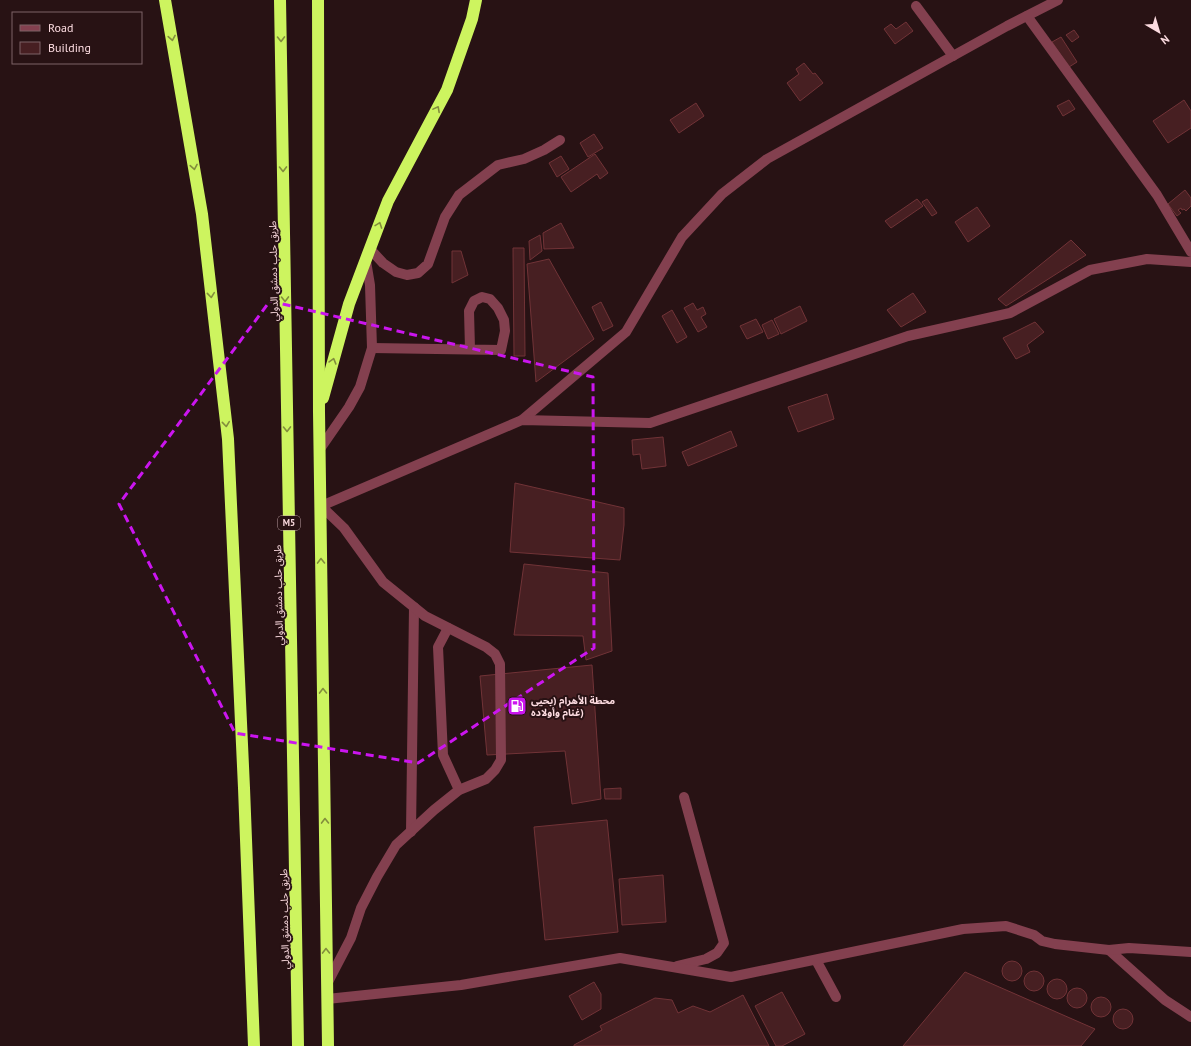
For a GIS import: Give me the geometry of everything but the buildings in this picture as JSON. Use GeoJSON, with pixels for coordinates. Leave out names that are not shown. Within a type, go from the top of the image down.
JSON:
{"type":"FeatureCollection","features":[{"type":"Feature","properties":{"kind":"highway"},"geometry":{"type":"LineString","coordinates":[[165,0],[202,214],[228,439],[254,1046]]}},
{"type":"Feature","properties":{"kind":"highway","name":"طريق حلب دمشق الدولي"},"geometry":{"type":"LineString","coordinates":[[280,0],[298,1046]]}},
{"type":"Feature","properties":{"kind":"highway"},"geometry":{"type":"LineString","coordinates":[[318,0],[319,412],[328,1046]]}},
{"type":"Feature","properties":{"kind":"highway"},"geometry":{"type":"LineString","coordinates":[[319,412],[349,304],[388,201],[447,90],[472,19],[476,0]]}},
{"type":"Feature","properties":{"kind":"street"},"geometry":{"type":"LineString","coordinates":[[327,985],[352,938],[361,908],[396,845],[459,790],[486,779],[495,770],[501,760],[500,664],[495,654],[486,647],[424,616],[383,582],[344,528],[320,506],[522,420],[626,332],[682,237],[722,194],[768,159],[953,56],[1058,0]]}},
{"type":"Feature","properties":{"kind":"street"},"geometry":{"type":"LineString","coordinates":[[916,6],[953,56]]}},
{"type":"Feature","properties":{"kind":"street"},"geometry":{"type":"LineString","coordinates":[[1027,16],[1157,195],[1191,252]]}},
{"type":"Feature","properties":{"kind":"street"},"geometry":{"type":"LineString","coordinates":[[368,255],[396,272],[407,275],[418,273],[428,264],[445,217],[459,195],[498,165],[524,159],[544,150],[560,140]]}},
{"type":"Feature","properties":{"kind":"street"},"geometry":{"type":"LineString","coordinates":[[320,449],[349,407],[360,387],[372,348],[368,255]]}},
{"type":"Feature","properties":{"kind":"street"},"geometry":{"type":"LineString","coordinates":[[522,420],[650,423],[908,336],[1010,313],[1090,270],[1147,259],[1191,262]]}},
{"type":"Feature","properties":{"kind":"street"},"geometry":{"type":"LineString","coordinates":[[372,348],[501,350],[504,320],[498,308],[490,299],[482,297],[474,300],[469,311],[470,349]]}},
{"type":"Feature","properties":{"kind":"street"},"geometry":{"type":"LineString","coordinates":[[411,832],[414,607]]}},
{"type":"Feature","properties":{"kind":"street"},"geometry":{"type":"LineString","coordinates":[[448,628],[438,647],[443,754],[459,790]]}},
{"type":"Feature","properties":{"kind":"street"},"geometry":{"type":"LineString","coordinates":[[673,968],[706,959],[717,953],[724,943],[684,797]]}},
{"type":"Feature","properties":{"kind":"street"},"geometry":{"type":"LineString","coordinates":[[327,999],[461,985],[620,958],[731,977],[963,929],[1006,926],[1034,935],[1042,941],[1055,944],[1109,950],[1129,948],[1191,952]]}},
{"type":"Feature","properties":{"kind":"street"},"geometry":{"type":"LineString","coordinates":[[1109,950],[1165,1000],[1191,1017]]}},
{"type":"Feature","properties":{"kind":"street"},"geometry":{"type":"LineString","coordinates":[[816,960],[836,997]]}},
{"type":"Feature","properties":{"kind":"highlighted area"},"geometry":{"type":"Polygon","coordinates":[[[270,301],[593,377],[594,648],[418,763],[235,733],[119,504],[270,301]]]}},
{"type":"Feature","properties":{"kind":"place","name":"محطة الأهرام (يحيى غنام وأولاده)"},"geometry":{"type":"Point","coordinates":[517,706]}}]}
